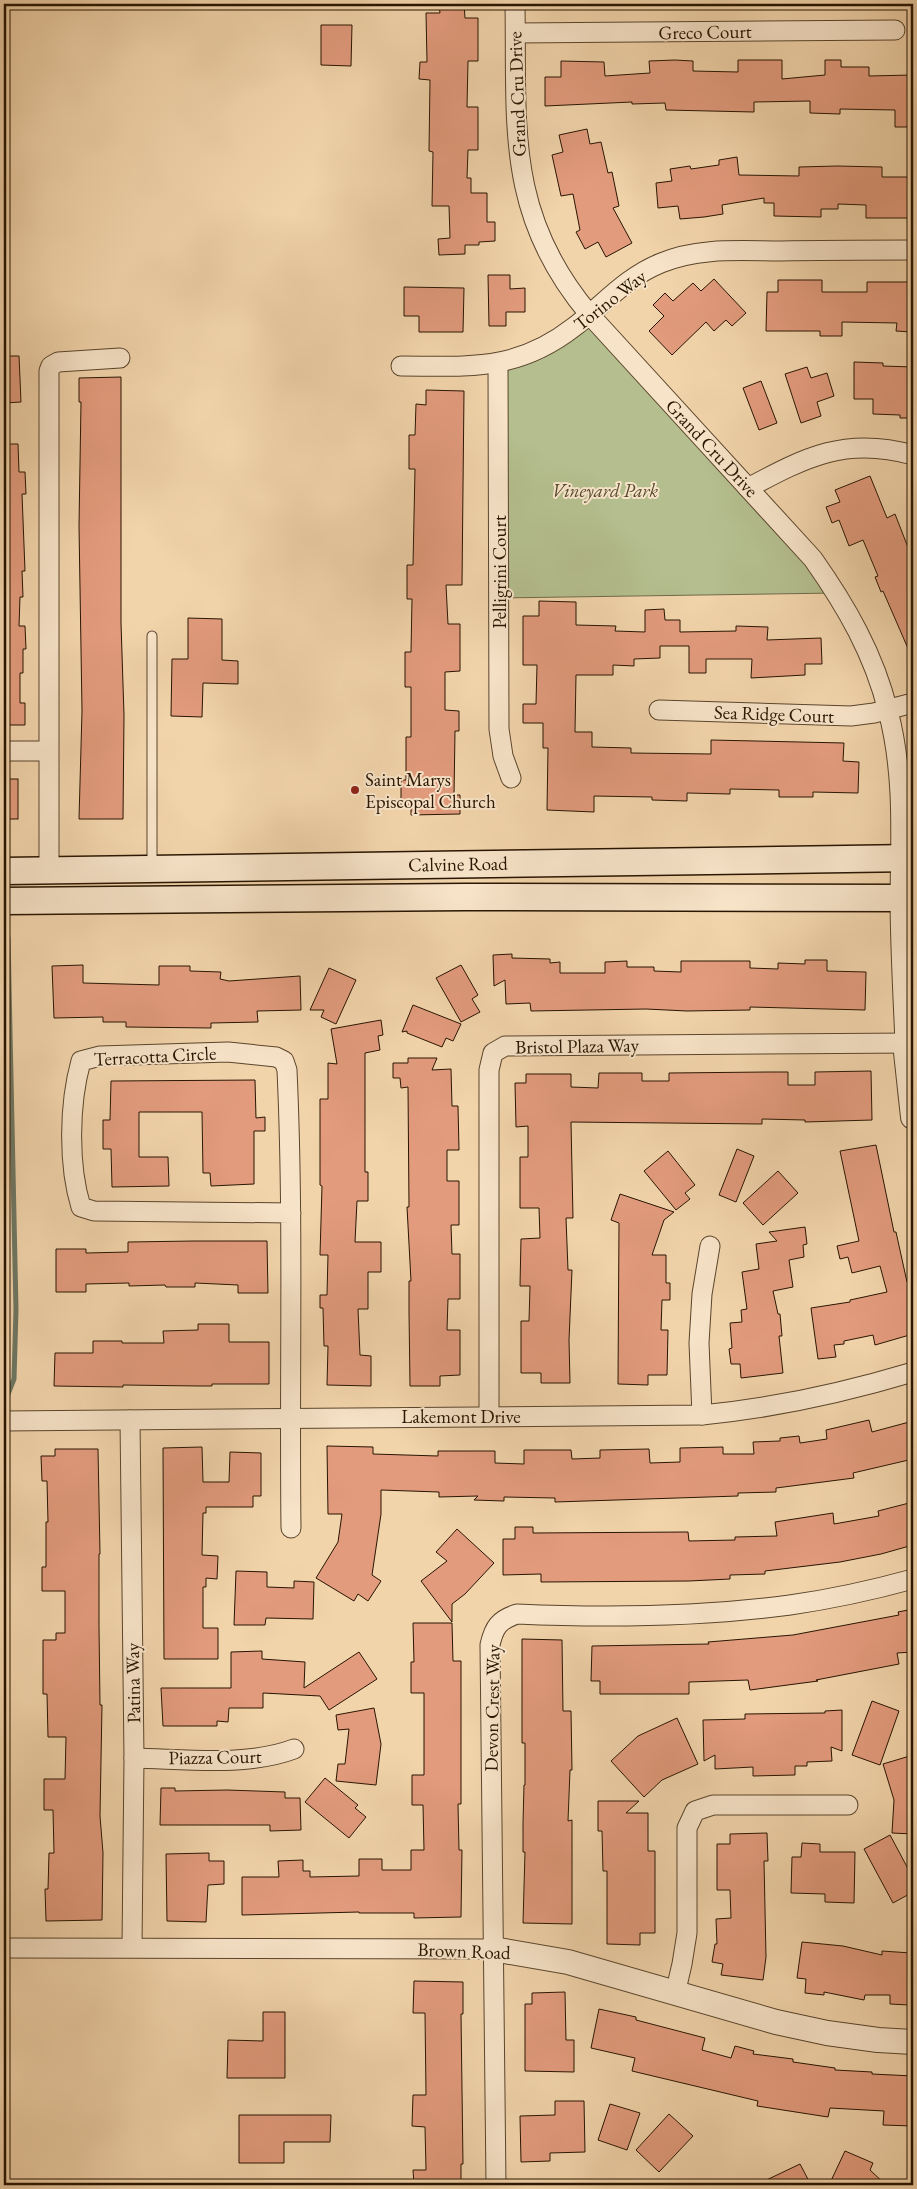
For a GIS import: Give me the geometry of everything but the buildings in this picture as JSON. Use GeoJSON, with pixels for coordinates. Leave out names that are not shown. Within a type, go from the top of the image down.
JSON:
{"type":"FeatureCollection","features":[{"type":"Feature","properties":{"kind":"main road","name":"Calvine Road"},"geometry":{"type":"LineString","coordinates":[[4,871],[907,858]]}},
{"type":"Feature","properties":{"kind":"main road"},"geometry":{"type":"LineString","coordinates":[[661,898],[706,882],[882,882],[907,858]]}},
{"type":"Feature","properties":{"kind":"main road"},"geometry":{"type":"LineString","coordinates":[[4,888],[127,886],[149,869]]}},
{"type":"Feature","properties":{"kind":"main road","name":"Calvine Road"},"geometry":{"type":"LineString","coordinates":[[4,901],[661,898],[909,894]]}},
{"type":"Feature","properties":{"kind":"street","name":"Grand Cru Drive"},"geometry":{"type":"LineString","coordinates":[[515,4],[517,148],[520,172],[528,206],[553,265],[572,294],[589,314],[813,559],[837,593],[859,630],[878,675],[896,743],[907,858],[909,894],[909,1043]]}},
{"type":"Feature","properties":{"kind":"street","name":"Greco Court"},"geometry":{"type":"LineString","coordinates":[[516,33],[895,30]]}},
{"type":"Feature","properties":{"kind":"street","name":"Torino Way"},"geometry":{"type":"LineString","coordinates":[[401,366],[483,366],[525,356],[551,343],[634,276],[661,262],[688,255],[721,251],[913,250]]}},
{"type":"Feature","properties":{"kind":"street"},"geometry":{"type":"LineString","coordinates":[[49,870],[49,371],[51,366],[58,362],[120,358]]}},
{"type":"Feature","properties":{"kind":"street","name":"Pelligrini Court"},"geometry":{"type":"LineString","coordinates":[[498,363],[499,729],[503,756],[511,778]]}},
{"type":"Feature","properties":{"kind":"street"},"geometry":{"type":"LineString","coordinates":[[748,488],[799,461],[826,452],[852,448],[878,448],[913,455]]}},
{"type":"Feature","properties":{"kind":"street","name":"Sea Ridge Court"},"geometry":{"type":"LineString","coordinates":[[659,710],[851,716],[888,710],[913,703]]}},
{"type":"Feature","properties":{"kind":"street"},"geometry":{"type":"LineString","coordinates":[[4,751],[48,751]]}},
{"type":"Feature","properties":{"kind":"street"},"geometry":{"type":"LineString","coordinates":[[909,1043],[913,1117]]}},
{"type":"Feature","properties":{"kind":"street","name":"Bristol Plaza Way"},"geometry":{"type":"LineString","coordinates":[[489,1416],[489,1070],[493,1053],[506,1046],[909,1043]]}},
{"type":"Feature","properties":{"kind":"street","name":"Terracotta Circle"},"geometry":{"type":"LineString","coordinates":[[291,1528],[292,1213],[287,1070],[284,1060],[276,1057],[228,1052],[100,1056],[81,1061],[77,1076],[71,1131],[77,1193],[81,1207],[94,1211],[292,1213]]}},
{"type":"Feature","properties":{"kind":"street"},"geometry":{"type":"LineString","coordinates":[[702,1415],[699,1343],[702,1294],[710,1246]]}},
{"type":"Feature","properties":{"kind":"street","name":"Lakemont Drive"},"geometry":{"type":"LineString","coordinates":[[4,1421],[702,1415],[755,1410],[811,1400],[865,1387],[913,1372]]}},
{"type":"Feature","properties":{"kind":"street","name":"Patina Way"},"geometry":{"type":"LineString","coordinates":[[130,1420],[134,1758],[132,1947]]}},
{"type":"Feature","properties":{"kind":"street","name":"Devon Crest Way"},"geometry":{"type":"LineString","coordinates":[[496,2185],[490,1645],[498,1624],[505,1618],[517,1614],[669,1615],[782,1606],[861,1593],[913,1580]]}},
{"type":"Feature","properties":{"kind":"street","name":"Piazza Court"},"geometry":{"type":"LineString","coordinates":[[134,1758],[246,1760],[266,1757],[294,1749]]}},
{"type":"Feature","properties":{"kind":"street"},"geometry":{"type":"LineString","coordinates":[[675,1994],[682,1964],[686,1932],[687,1828],[695,1811],[713,1805],[848,1805]]}},
{"type":"Feature","properties":{"kind":"street","name":"Brown Road"},"geometry":{"type":"LineString","coordinates":[[4,1948],[493,1949],[568,1962],[776,2022],[818,2031],[878,2040],[913,2042]]}},
{"type":"Feature","properties":{"kind":"lane"},"geometry":{"type":"LineString","coordinates":[[149,869],[152,636]]}},
{"type":"Feature","properties":{"kind":"green space","name":"Vineyard Park"},"geometry":{"type":"Polygon","coordinates":[[[589,314],[837,593],[499,598],[498,363],[589,314]]]}},
{"type":"Feature","properties":{"kind":"waterway"},"geometry":{"type":"LineString","coordinates":[[4,1404],[14,1379],[16,1310],[8,938]]}},
{"type":"Feature","properties":{"kind":"place","name":"Saint Marys Episcopal Church"},"geometry":{"type":"Point","coordinates":[355,790]}}]}
